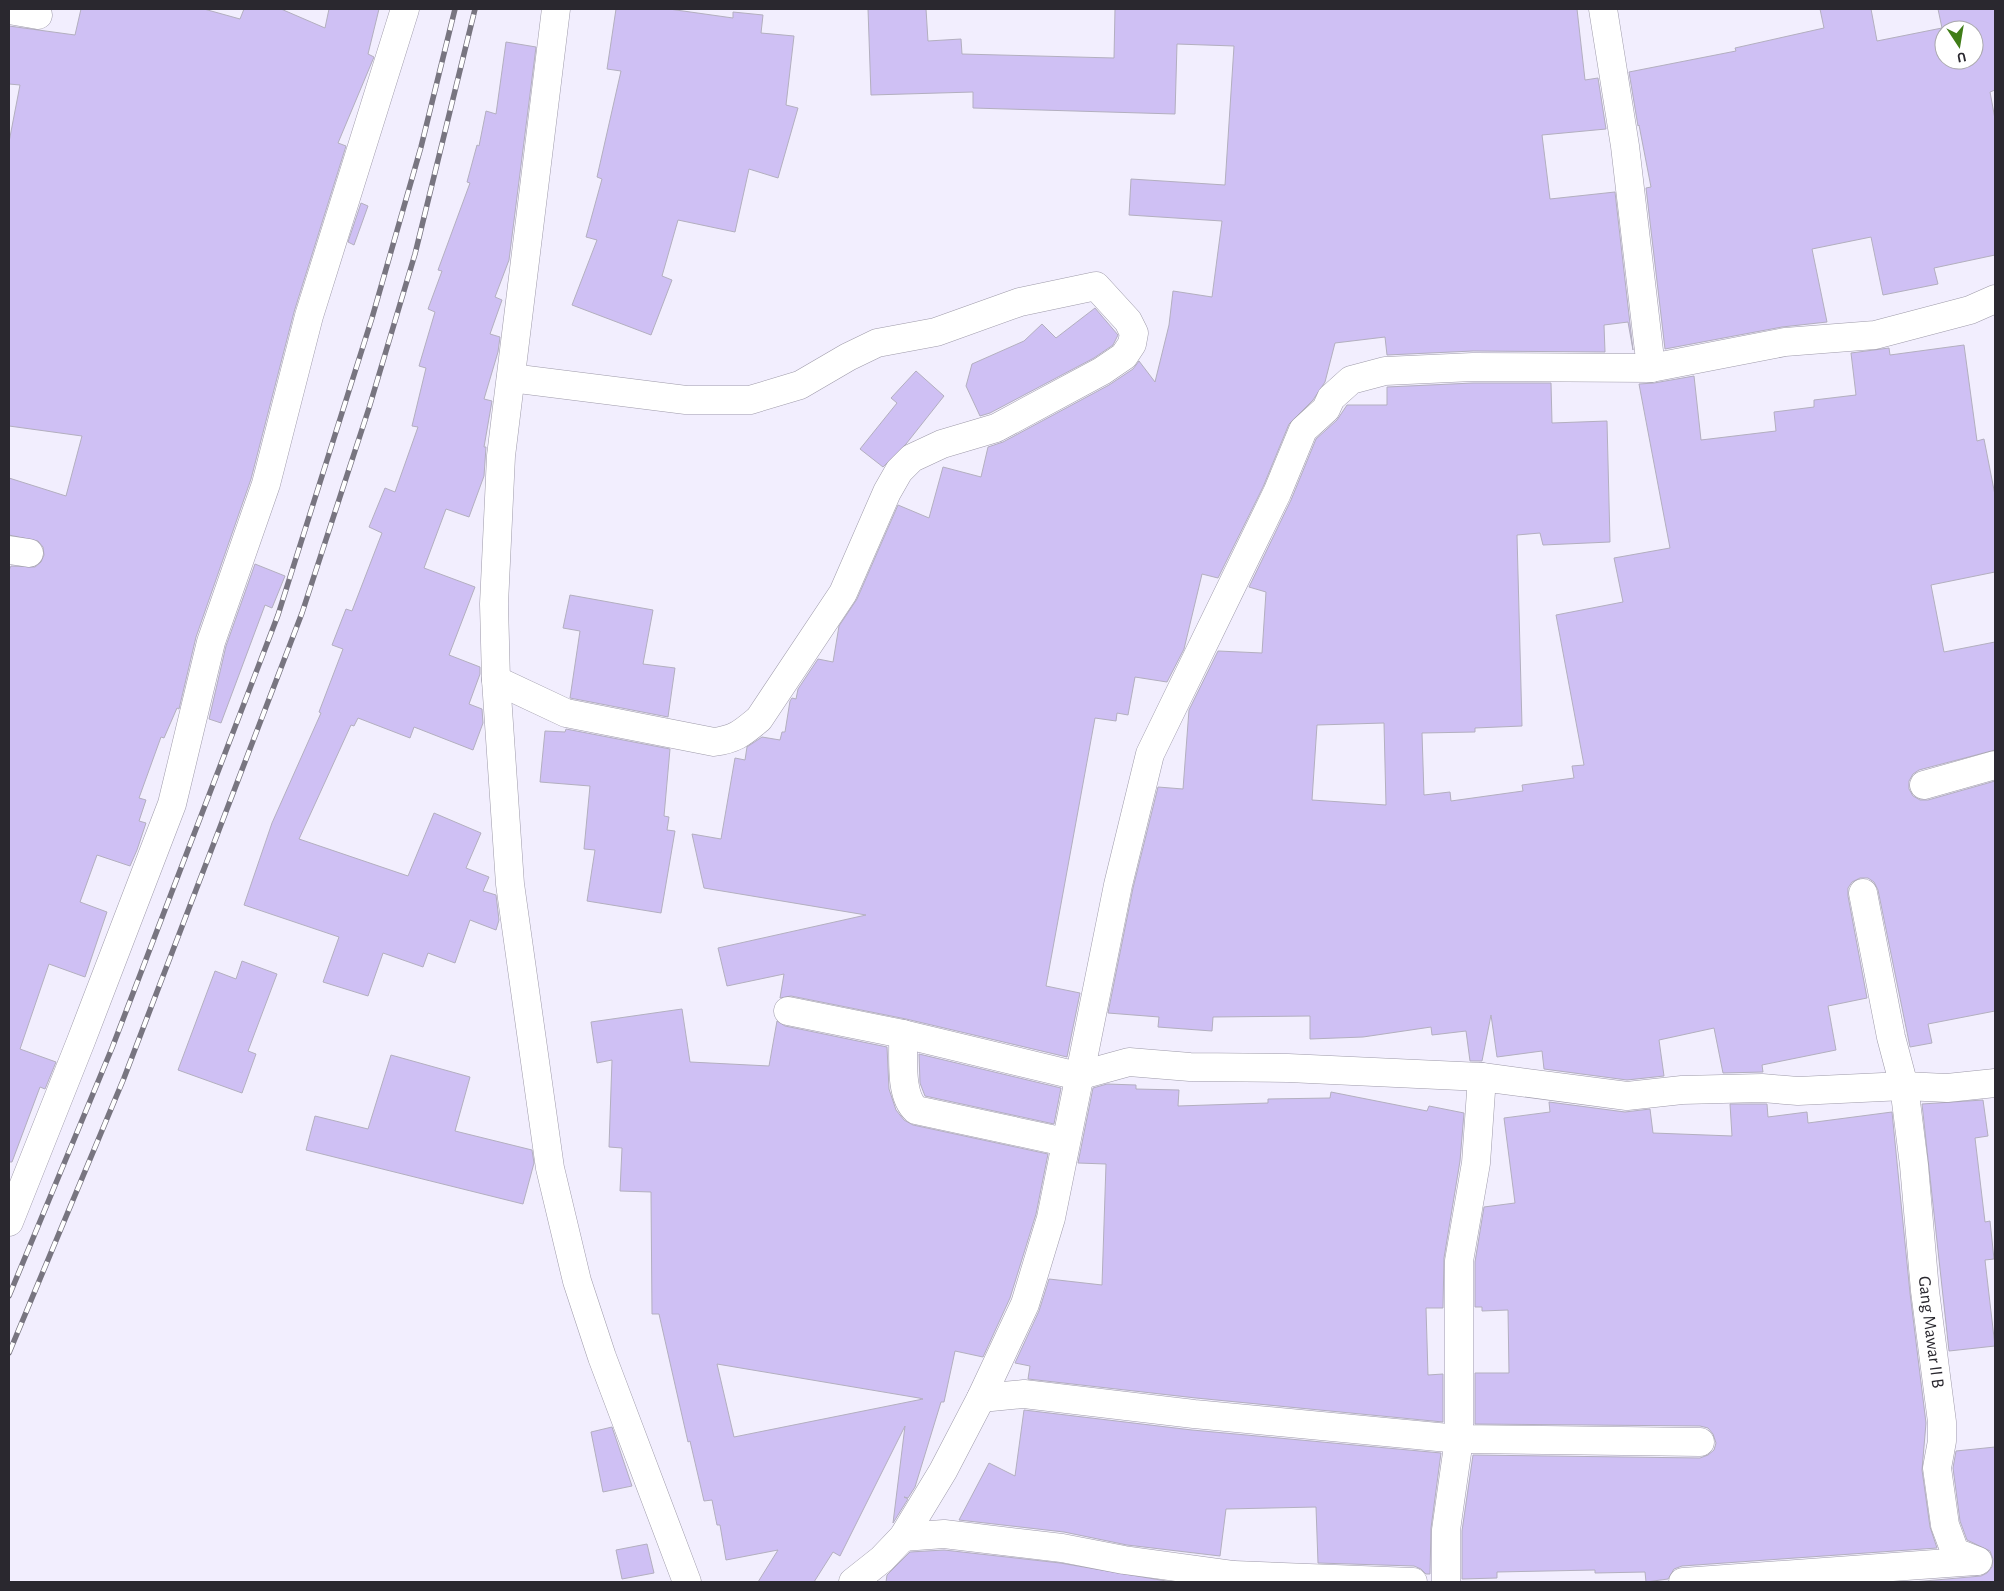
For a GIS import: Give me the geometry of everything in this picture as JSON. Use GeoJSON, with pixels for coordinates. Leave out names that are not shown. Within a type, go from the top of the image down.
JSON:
{"type":"FeatureCollection","features":[{"type":"Feature","properties":{"kind":"street"},"geometry":{"type":"LineString","coordinates":[[9,1222],[82,1041],[172,804],[211,642],[266,484],[309,316],[405,9]]}},
{"type":"Feature","properties":{"kind":"street"},"geometry":{"type":"LineString","coordinates":[[556,9],[501,456],[496,522],[496,680],[510,884],[550,1168],[577,1281],[602,1357],[687,1582]]}},
{"type":"Feature","properties":{"kind":"street"},"geometry":{"type":"LineString","coordinates":[[1603,9],[1625,146],[1651,368]]}},
{"type":"Feature","properties":{"kind":"street"},"geometry":{"type":"LineString","coordinates":[[9,10],[38,15]]}},
{"type":"Feature","properties":{"kind":"street"},"geometry":{"type":"LineString","coordinates":[[496,680],[566,713],[714,742],[731,740],[740,735],[758,719],[843,593],[875,515],[898,471],[912,458],[942,444],[996,428],[1102,371],[1124,356],[1132,344],[1134,333],[1128,321],[1096,286],[1020,302],[936,332],[877,343],[848,357],[800,385],[750,400],[686,400],[511,378]]}},
{"type":"Feature","properties":{"kind":"street"},"geometry":{"type":"LineString","coordinates":[[853,1582],[882,1559],[903,1537],[943,1471],[981,1398],[1024,1304],[1039,1261],[1050,1218],[1118,885],[1150,754],[1277,493],[1303,430],[1326,409],[1331,398],[1351,380],[1385,371],[1473,367],[1651,368],[1786,342],[1875,335],[1970,310],[1995,299]]}},
{"type":"Feature","properties":{"kind":"street"},"geometry":{"type":"LineString","coordinates":[[1924,785],[1995,765]]}},
{"type":"Feature","properties":{"kind":"street"},"geometry":{"type":"LineString","coordinates":[[1863,893],[1891,1037],[1904,1086]]}},
{"type":"Feature","properties":{"kind":"street"},"geometry":{"type":"LineString","coordinates":[[788,1012],[903,1034],[1078,1076],[1129,1062],[1190,1067],[1288,1068],[1482,1077],[1627,1096],[1682,1090],[1762,1088],[1798,1091],[1904,1086],[1946,1088],[1995,1083]]}},
{"type":"Feature","properties":{"kind":"street"},"geometry":{"type":"LineString","coordinates":[[903,1034],[905,1086],[910,1105],[916,1110],[1065,1142]]}},
{"type":"Feature","properties":{"kind":"street"},"geometry":{"type":"LineString","coordinates":[[1446,1582],[1446,1530],[1459,1438],[1459,1261],[1476,1163],[1482,1077]]}},
{"type":"Feature","properties":{"kind":"street","name":"Gang Mawar II B"},"geometry":{"type":"LineString","coordinates":[[1904,1086],[1914,1166],[1925,1291],[1942,1422],[1942,1441],[1937,1468],[1945,1525],[1955,1552],[1979,1571]]}},
{"type":"Feature","properties":{"kind":"street"},"geometry":{"type":"LineString","coordinates":[[981,1398],[1024,1394],[1194,1414],[1459,1438],[1700,1442]]}},
{"type":"Feature","properties":{"kind":"street"},"geometry":{"type":"LineString","coordinates":[[903,1537],[944,1534],[1062,1548],[1124,1560],[1234,1575],[1413,1582]]}},
{"type":"Feature","properties":{"kind":"street"},"geometry":{"type":"LineString","coordinates":[[1683,1582],[1979,1571]]}},
{"type":"Feature","properties":{"kind":"building"},"geometry":{"type":"Polygon","coordinates":[[[81,9],[204,9],[240,19],[244,9],[281,9],[325,28],[329,9],[379,9],[368,54],[374,57],[338,143],[346,146],[294,312],[251,479],[196,637],[179,709],[177,708],[164,738],[161,737],[139,798],[146,800],[139,821],[146,823],[130,866],[97,855],[80,902],[107,912],[85,977],[49,964],[20,1049],[56,1062],[45,1089],[40,1087],[12,1162],[9,1162],[9,570],[11,566],[35,567],[41,562],[44,555],[43,547],[38,541],[9,535],[9,478],[66,496],[82,436],[9,426],[9,142],[20,85],[9,84],[9,26],[75,35],[81,9]]]}},
{"type":"Feature","properties":{"kind":"building"},"geometry":{"type":"Polygon","coordinates":[[[616,9],[669,9],[733,18],[733,12],[763,15],[761,33],[794,36],[786,105],[798,108],[778,178],[749,169],[735,232],[678,220],[662,276],[672,280],[651,335],[572,305],[597,240],[586,237],[602,179],[597,177],[621,71],[607,69],[616,9]]]}},
{"type":"Feature","properties":{"kind":"building"},"geometry":{"type":"Polygon","coordinates":[[[868,9],[926,9],[928,41],[961,39],[962,54],[1114,58],[1115,9],[1577,9],[1585,80],[1598,78],[1606,129],[1542,135],[1550,199],[1615,192],[1633,350],[1628,322],[1604,325],[1605,352],[1473,351],[1387,355],[1385,337],[1335,343],[1325,382],[1313,400],[1289,424],[1263,487],[1218,578],[1202,574],[1184,649],[1167,682],[1135,677],[1128,715],[1117,713],[1116,721],[1095,718],[1046,986],[1080,993],[1067,1057],[906,1019],[791,996],[780,998],[784,974],[727,986],[718,948],[866,915],[704,888],[692,834],[721,839],[735,758],[745,760],[747,747],[762,737],[780,740],[782,732],[785,732],[790,701],[792,698],[796,699],[798,689],[818,659],[833,662],[839,626],[857,599],[898,505],[929,518],[943,467],[981,477],[988,447],[1003,442],[1109,385],[1133,369],[1139,361],[1155,382],[1169,325],[1173,291],[1212,297],[1222,221],[1129,215],[1131,179],[1225,185],[1234,46],[1177,44],[1175,114],[973,108],[973,92],[871,95],[868,9]]]}},
{"type":"Feature","properties":{"kind":"building"},"geometry":{"type":"Polygon","coordinates":[[[1820,9],[1871,9],[1877,41],[1934,30],[1934,70],[1984,70],[1984,20],[1940,20],[1938,9],[1995,9],[1995,90],[1990,92],[1995,119],[1995,255],[1934,268],[1938,284],[1883,295],[1871,237],[1812,249],[1827,322],[1782,327],[1665,349],[1646,188],[1651,187],[1629,72],[1736,51],[1735,48],[1824,28],[1820,9]]]}},
{"type":"Feature","properties":{"kind":"building"},"geometry":{"type":"Polygon","coordinates":[[[506,42],[536,47],[509,260],[495,297],[502,300],[490,334],[500,337],[498,352],[484,399],[492,401],[484,447],[486,447],[484,476],[469,517],[446,509],[424,568],[475,587],[449,655],[480,667],[480,674],[469,704],[482,709],[483,723],[473,750],[414,727],[410,738],[358,718],[354,726],[351,725],[299,839],[408,876],[434,813],[481,833],[466,868],[489,877],[483,891],[496,895],[499,920],[496,930],[470,920],[455,963],[428,953],[423,967],[383,953],[368,996],[323,982],[339,937],[244,905],[272,823],[321,713],[319,712],[343,649],[332,645],[346,609],[352,611],[382,533],[369,527],[385,488],[395,492],[418,427],[412,426],[426,368],[419,366],[435,312],[428,309],[442,271],[438,270],[470,183],[467,182],[477,145],[479,146],[486,111],[496,114],[506,42]]]}},
{"type":"Feature","properties":{"kind":"building"},"geometry":{"type":"Polygon","coordinates":[[[361,203],[368,206],[354,245],[348,242],[361,203]]]}},
{"type":"Feature","properties":{"kind":"building"},"geometry":{"type":"Polygon","coordinates":[[[1095,308],[1118,335],[1113,345],[1094,358],[990,413],[980,416],[966,386],[972,364],[1024,341],[1042,324],[1056,338],[1095,308]]]}},
{"type":"Feature","properties":{"kind":"building"},"geometry":{"type":"Polygon","coordinates":[[[1964,345],[1977,441],[1984,439],[1995,495],[1995,572],[1931,585],[1944,652],[1995,642],[1995,750],[1919,770],[1913,774],[1909,781],[1909,789],[1913,796],[1920,800],[1928,800],[1995,781],[1995,1011],[1928,1024],[1932,1043],[1910,1047],[1878,890],[1874,882],[1868,878],[1860,878],[1852,882],[1848,888],[1848,896],[1867,998],[1828,1006],[1836,1050],[1762,1065],[1763,1072],[1723,1073],[1714,1028],[1659,1040],[1664,1076],[1627,1080],[1544,1069],[1542,1051],[1497,1057],[1491,1015],[1482,1061],[1470,1061],[1466,1031],[1432,1035],[1431,1027],[1363,1037],[1310,1039],[1310,1016],[1213,1017],[1212,1031],[1158,1027],[1159,1017],[1108,1013],[1133,888],[1158,787],[1183,789],[1189,710],[1218,651],[1262,653],[1266,592],[1249,587],[1291,500],[1316,439],[1337,420],[1347,405],[1387,405],[1387,387],[1473,383],[1551,383],[1552,423],[1607,421],[1610,542],[1543,545],[1540,533],[1517,535],[1522,726],[1475,728],[1475,732],[1422,733],[1424,795],[1450,792],[1451,801],[1523,791],[1522,785],[1574,778],[1572,766],[1584,765],[1556,615],[1623,602],[1614,558],[1670,548],[1639,384],[1694,376],[1701,440],[1776,431],[1774,412],[1814,407],[1814,400],[1856,395],[1851,353],[1889,348],[1890,355],[1964,345]],[[1384,723],[1317,725],[1312,800],[1386,805],[1384,723]]]}},
{"type":"Feature","properties":{"kind":"building"},"geometry":{"type":"Polygon","coordinates":[[[916,371],[944,396],[906,444],[883,467],[860,449],[897,403],[891,398],[916,371]]]}},
{"type":"Feature","properties":{"kind":"building"},"geometry":{"type":"Polygon","coordinates":[[[255,564],[285,576],[272,608],[265,605],[221,723],[209,719],[226,646],[255,564]]]}},
{"type":"Feature","properties":{"kind":"building"},"geometry":{"type":"Polygon","coordinates":[[[570,595],[653,610],[643,664],[675,668],[668,717],[570,698],[580,631],[563,628],[570,595]]]}},
{"type":"Feature","properties":{"kind":"building"},"geometry":{"type":"Polygon","coordinates":[[[566,729],[670,749],[664,816],[669,817],[667,830],[675,831],[661,913],[587,901],[595,850],[584,849],[590,786],[540,782],[545,731],[565,732],[566,729]]]}},
{"type":"Feature","properties":{"kind":"building"},"geometry":{"type":"Polygon","coordinates":[[[242,961],[277,974],[248,1051],[256,1054],[242,1093],[178,1070],[215,971],[236,979],[242,961]]]}},
{"type":"Feature","properties":{"kind":"building"},"geometry":{"type":"Polygon","coordinates":[[[682,1009],[690,1062],[769,1066],[777,1021],[785,1026],[887,1047],[889,1089],[896,1110],[904,1120],[913,1125],[1048,1154],[1036,1214],[1010,1298],[983,1357],[955,1351],[944,1402],[941,1402],[915,1487],[908,1498],[904,1497],[908,1499],[893,1523],[905,1426],[840,1556],[833,1552],[814,1582],[758,1582],[778,1550],[726,1560],[720,1525],[717,1525],[712,1500],[704,1501],[690,1441],[688,1442],[659,1314],[652,1314],[651,1192],[620,1191],[622,1148],[609,1147],[612,1060],[597,1063],[591,1022],[682,1009]],[[717,1364],[734,1437],[923,1399],[717,1364]]]}},
{"type":"Feature","properties":{"kind":"building"},"geometry":{"type":"Polygon","coordinates":[[[919,1054],[1061,1088],[1054,1124],[925,1096],[920,1083],[919,1054]]]}},
{"type":"Feature","properties":{"kind":"building"},"geometry":{"type":"Polygon","coordinates":[[[391,1055],[470,1077],[455,1131],[532,1150],[534,1163],[523,1204],[306,1150],[315,1116],[368,1129],[391,1055]]]}},
{"type":"Feature","properties":{"kind":"building"},"geometry":{"type":"Polygon","coordinates":[[[1107,1084],[1136,1085],[1136,1089],[1179,1090],[1178,1106],[1268,1103],[1268,1099],[1330,1098],[1331,1092],[1427,1111],[1429,1106],[1464,1113],[1460,1161],[1444,1258],[1443,1308],[1426,1308],[1428,1375],[1443,1374],[1443,1422],[1196,1398],[1028,1379],[1030,1366],[1015,1363],[1039,1311],[1049,1279],[1102,1285],[1106,1164],[1078,1163],[1093,1088],[1107,1084]]]}},
{"type":"Feature","properties":{"kind":"building"},"geometry":{"type":"Polygon","coordinates":[[[1983,1100],[1988,1136],[1975,1138],[1985,1222],[1990,1221],[1994,1259],[1985,1260],[1995,1346],[1949,1351],[1922,1104],[1983,1100]]]}},
{"type":"Feature","properties":{"kind":"building"},"geometry":{"type":"Polygon","coordinates":[[[1549,1102],[1625,1112],[1650,1109],[1653,1133],[1732,1136],[1730,1104],[1767,1104],[1768,1117],[1807,1112],[1808,1123],[1892,1112],[1910,1293],[1926,1423],[1922,1470],[1930,1527],[1937,1548],[1682,1566],[1674,1569],[1668,1579],[1646,1582],[1645,1572],[1595,1573],[1595,1570],[1497,1572],[1497,1578],[1462,1579],[1462,1531],[1473,1455],[1700,1458],[1714,1450],[1716,1443],[1713,1434],[1708,1428],[1700,1426],[1475,1424],[1475,1373],[1509,1373],[1508,1310],[1482,1311],[1482,1307],[1475,1307],[1475,1262],[1484,1207],[1515,1203],[1504,1118],[1550,1112],[1549,1102]]]}},
{"type":"Feature","properties":{"kind":"building"},"geometry":{"type":"Polygon","coordinates":[[[1024,1410],[1192,1430],[1441,1453],[1431,1528],[1430,1574],[1426,1574],[1414,1566],[1318,1563],[1316,1507],[1226,1509],[1220,1556],[1127,1545],[1064,1532],[959,1520],[989,1463],[1015,1476],[1024,1410]]]}},
{"type":"Feature","properties":{"kind":"building"},"geometry":{"type":"Polygon","coordinates":[[[612,1427],[632,1486],[603,1492],[591,1432],[612,1427]]]}},
{"type":"Feature","properties":{"kind":"building"},"geometry":{"type":"Polygon","coordinates":[[[1995,1447],[1995,1582],[1913,1582],[1981,1576],[1992,1567],[1993,1559],[1990,1551],[1967,1540],[1960,1521],[1953,1468],[1956,1451],[1995,1447]]]}},
{"type":"Feature","properties":{"kind":"building"},"geometry":{"type":"Polygon","coordinates":[[[647,1544],[654,1573],[622,1579],[616,1550],[647,1544]]]}},
{"type":"Feature","properties":{"kind":"building"},"geometry":{"type":"Polygon","coordinates":[[[944,1550],[1060,1563],[1172,1582],[886,1582],[887,1575],[910,1552],[944,1550]]]}},
{"type":"Feature","properties":{"kind":"railway"},"geometry":{"type":"LineString","coordinates":[[9,1296],[112,1048],[278,615],[372,318],[421,147],[455,9]]}},
{"type":"Feature","properties":{"kind":"railway"},"geometry":{"type":"LineString","coordinates":[[9,1353],[124,1078],[302,613],[369,408],[415,254],[475,9]]}}]}
